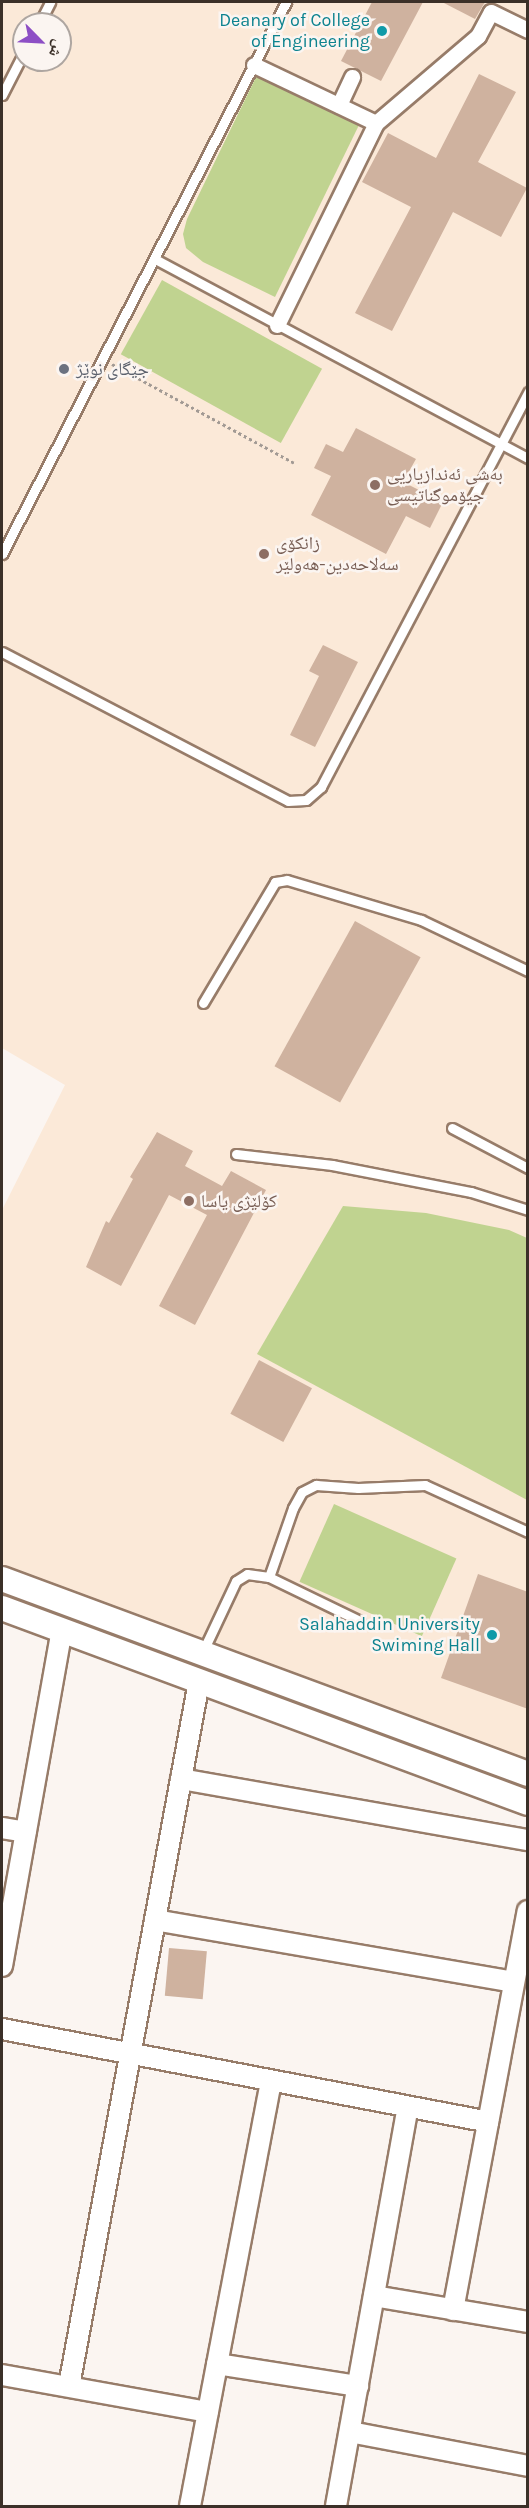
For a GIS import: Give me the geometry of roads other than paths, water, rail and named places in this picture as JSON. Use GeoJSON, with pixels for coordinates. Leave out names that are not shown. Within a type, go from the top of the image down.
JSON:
{"type":"FeatureCollection","features":[{"type":"Feature","properties":{"kind":"street"},"geometry":{"type":"LineString","coordinates":[[277,325],[376,123],[478,36],[494,7],[528,30]]}},
{"type":"Feature","properties":{"kind":"street"},"geometry":{"type":"LineString","coordinates":[[254,65],[376,123]]}},
{"type":"Feature","properties":{"kind":"street"},"geometry":{"type":"LineString","coordinates":[[339,105],[352,77]]}},
{"type":"Feature","properties":{"kind":"street"},"geometry":{"type":"LineString","coordinates":[[2,1579],[528,1774]]}},
{"type":"Feature","properties":{"kind":"street"},"geometry":{"type":"LineString","coordinates":[[2,1608],[528,1803]]}},
{"type":"Feature","properties":{"kind":"street"},"geometry":{"type":"LineString","coordinates":[[2,1966],[62,1630]]}},
{"type":"Feature","properties":{"kind":"street"},"geometry":{"type":"LineString","coordinates":[[69,2386],[199,1682]]}},
{"type":"Feature","properties":{"kind":"street"},"geometry":{"type":"LineString","coordinates":[[428,1766],[439,1741]]}},
{"type":"Feature","properties":{"kind":"street"},"geometry":{"type":"LineString","coordinates":[[181,1779],[528,1840]]}},
{"type":"Feature","properties":{"kind":"street"},"geometry":{"type":"LineString","coordinates":[[2,1827],[26,1832]]}},
{"type":"Feature","properties":{"kind":"street"},"geometry":{"type":"LineString","coordinates":[[453,2310],[528,1911]]}},
{"type":"Feature","properties":{"kind":"street"},"geometry":{"type":"LineString","coordinates":[[155,1920],[514,1982]]}},
{"type":"Feature","properties":{"kind":"street"},"geometry":{"type":"LineString","coordinates":[[2,2029],[488,2122]]}},
{"type":"Feature","properties":{"kind":"street"},"geometry":{"type":"LineString","coordinates":[[190,2506],[271,2081]]}},
{"type":"Feature","properties":{"kind":"street"},"geometry":{"type":"LineString","coordinates":[[336,2506],[408,2107]]}},
{"type":"Feature","properties":{"kind":"street"},"geometry":{"type":"LineString","coordinates":[[374,2296],[528,2322]]}},
{"type":"Feature","properties":{"kind":"street"},"geometry":{"type":"LineString","coordinates":[[217,2364],[358,2386]]}},
{"type":"Feature","properties":{"kind":"street"},"geometry":{"type":"LineString","coordinates":[[2,2374],[208,2412]]}},
{"type":"Feature","properties":{"kind":"street"},"geometry":{"type":"LineString","coordinates":[[350,2432],[528,2466]]}},
{"type":"Feature","properties":{"kind":"lane"},"geometry":{"type":"LineString","coordinates":[[2,554],[286,2]]}},
{"type":"Feature","properties":{"kind":"lane"},"geometry":{"type":"LineString","coordinates":[[2,95],[14,72]]}},
{"type":"Feature","properties":{"kind":"lane"},"geometry":{"type":"LineString","coordinates":[[155,259],[528,458]]}},
{"type":"Feature","properties":{"kind":"lane"},"geometry":{"type":"LineString","coordinates":[[2,652],[288,801],[306,800],[321,787],[528,392]]}},
{"type":"Feature","properties":{"kind":"lane"},"geometry":{"type":"LineString","coordinates":[[203,1003],[275,882],[287,880],[422,920],[528,971]]}},
{"type":"Feature","properties":{"kind":"lane"},"geometry":{"type":"LineString","coordinates":[[452,1128],[528,1168]]}},
{"type":"Feature","properties":{"kind":"lane"},"geometry":{"type":"LineString","coordinates":[[236,1154],[332,1165],[471,1192],[528,1210]]}},
{"type":"Feature","properties":{"kind":"lane"},"geometry":{"type":"LineString","coordinates":[[270,1577],[293,1508],[302,1491],[316,1485],[358,1488],[425,1485],[528,1532]]}},
{"type":"Feature","properties":{"kind":"lane"},"geometry":{"type":"LineString","coordinates":[[202,1654],[236,1581],[247,1574],[270,1577],[360,1621]]}},
{"type":"Feature","properties":{"kind":"place","name":"Deanary of College of Engineering"},"geometry":{"type":"Point","coordinates":[382,31]}},
{"type":"Feature","properties":{"kind":"place","name":"جێگای نوێژ"},"geometry":{"type":"Point","coordinates":[64,369]}},
{"type":"Feature","properties":{"kind":"place","name":"بەشی ئەندازیاریی جیۆموگناتیسی"},"geometry":{"type":"Point","coordinates":[375,485]}},
{"type":"Feature","properties":{"kind":"place","name":"زانکۆی سەلاحەدین-هەولێر"},"geometry":{"type":"Point","coordinates":[264,554]}},
{"type":"Feature","properties":{"kind":"place","name":"کۆلێژی یاسا"},"geometry":{"type":"Point","coordinates":[189,1201]}},
{"type":"Feature","properties":{"kind":"place","name":"Salahaddin University Swiming Hall"},"geometry":{"type":"Point","coordinates":[492,1635]}}]}
